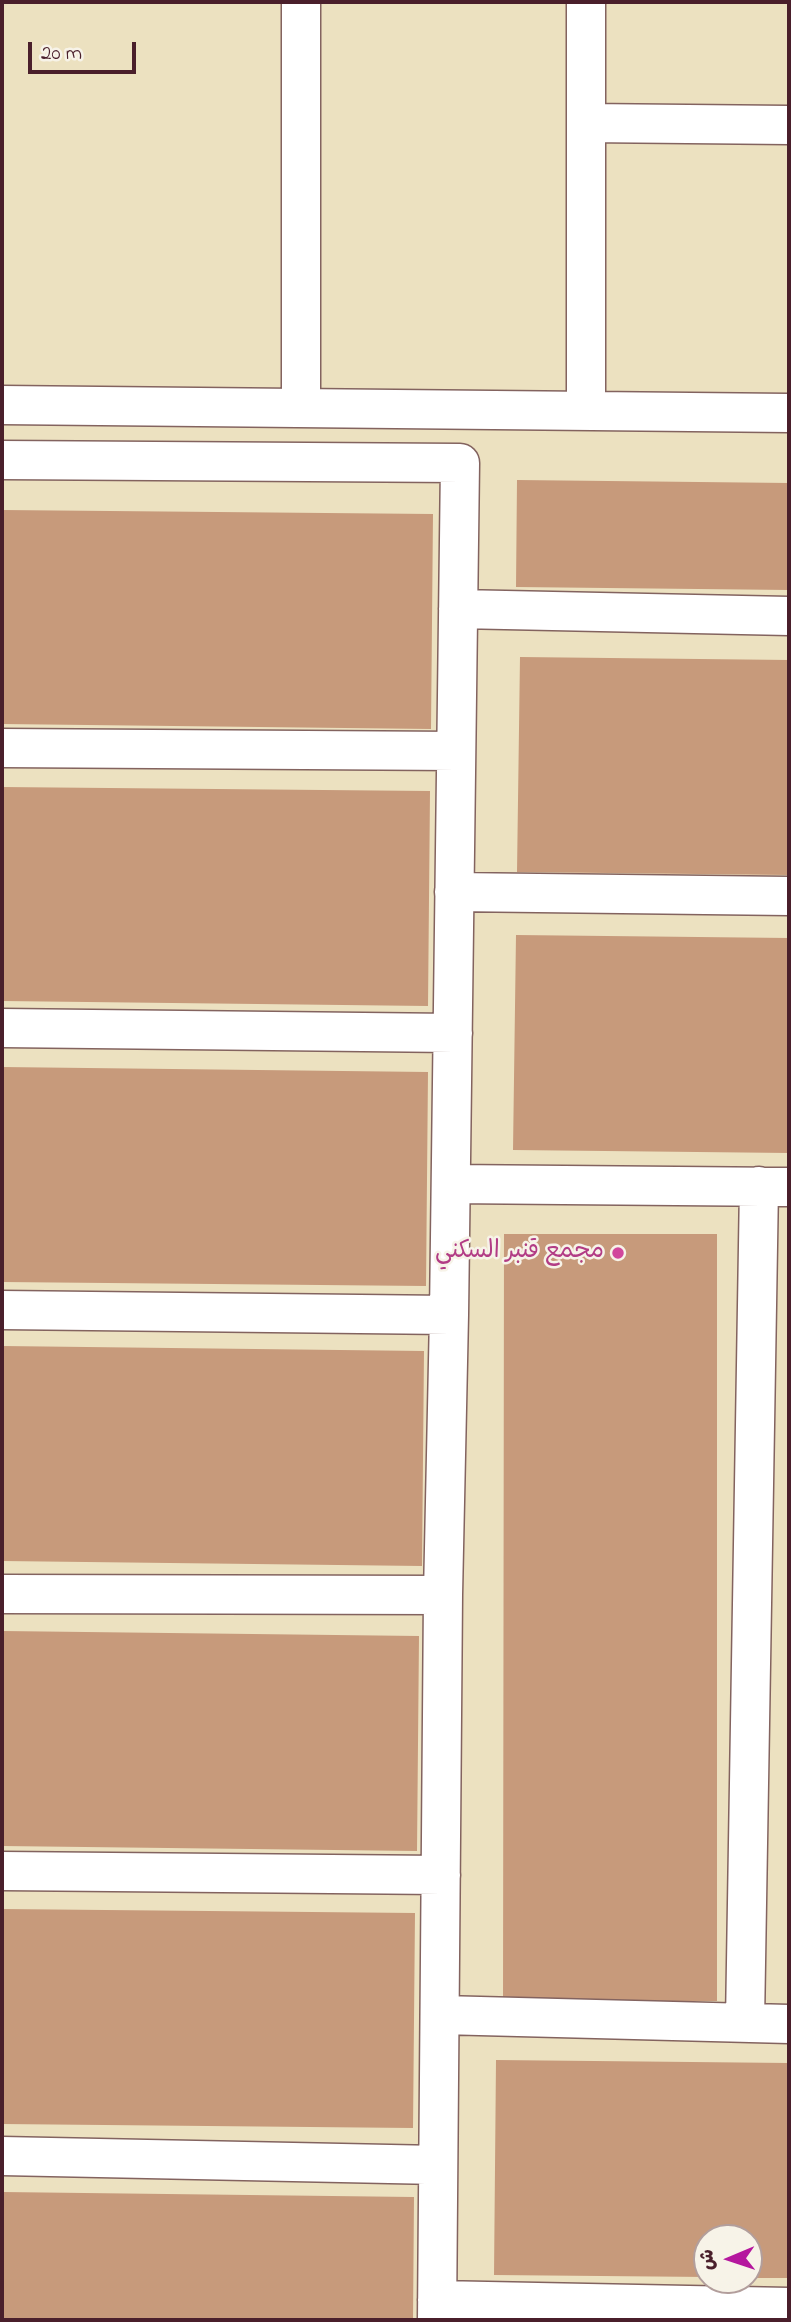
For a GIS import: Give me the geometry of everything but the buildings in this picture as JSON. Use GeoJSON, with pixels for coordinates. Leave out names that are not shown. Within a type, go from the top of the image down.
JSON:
{"type":"FeatureCollection","features":[{"type":"Feature","properties":{"kind":"street"},"geometry":{"type":"LineString","coordinates":[[301,408],[302,2]]}},
{"type":"Feature","properties":{"kind":"street"},"geometry":{"type":"LineString","coordinates":[[586,2],[586,411]]}},
{"type":"Feature","properties":{"kind":"street"},"geometry":{"type":"LineString","coordinates":[[586,123],[789,125]]}},
{"type":"Feature","properties":{"kind":"street"},"geometry":{"type":"LineString","coordinates":[[2,405],[789,413]]}},
{"type":"Feature","properties":{"kind":"street"},"geometry":{"type":"LineString","coordinates":[[2,460],[460,463],[443,1595],[437,2310],[789,2307]]}},
{"type":"Feature","properties":{"kind":"street"},"geometry":{"type":"LineString","coordinates":[[458,608],[789,616]]}},
{"type":"Feature","properties":{"kind":"street"},"geometry":{"type":"LineString","coordinates":[[2,748],[456,751]]}},
{"type":"Feature","properties":{"kind":"street"},"geometry":{"type":"LineString","coordinates":[[454,892],[789,896]]}},
{"type":"Feature","properties":{"kind":"street"},"geometry":{"type":"LineString","coordinates":[[2,1028],[453,1033]]}},
{"type":"Feature","properties":{"kind":"street"},"geometry":{"type":"LineString","coordinates":[[451,1184],[774,1187],[745,2022]]}},
{"type":"Feature","properties":{"kind":"street"},"geometry":{"type":"LineString","coordinates":[[2,1310],[449,1315]]}},
{"type":"Feature","properties":{"kind":"street"},"geometry":{"type":"LineString","coordinates":[[2,1594],[443,1595]]}},
{"type":"Feature","properties":{"kind":"street"},"geometry":{"type":"LineString","coordinates":[[2,1871],[441,1875]]}},
{"type":"Feature","properties":{"kind":"street"},"geometry":{"type":"LineString","coordinates":[[441,2015],[789,2024]]}},
{"type":"Feature","properties":{"kind":"street"},"geometry":{"type":"LineString","coordinates":[[2,2156],[438,2165]]}},
{"type":"Feature","properties":{"kind":"place","name":"مجمع قنبر السكني"},"geometry":{"type":"Point","coordinates":[618,1253]}}]}
